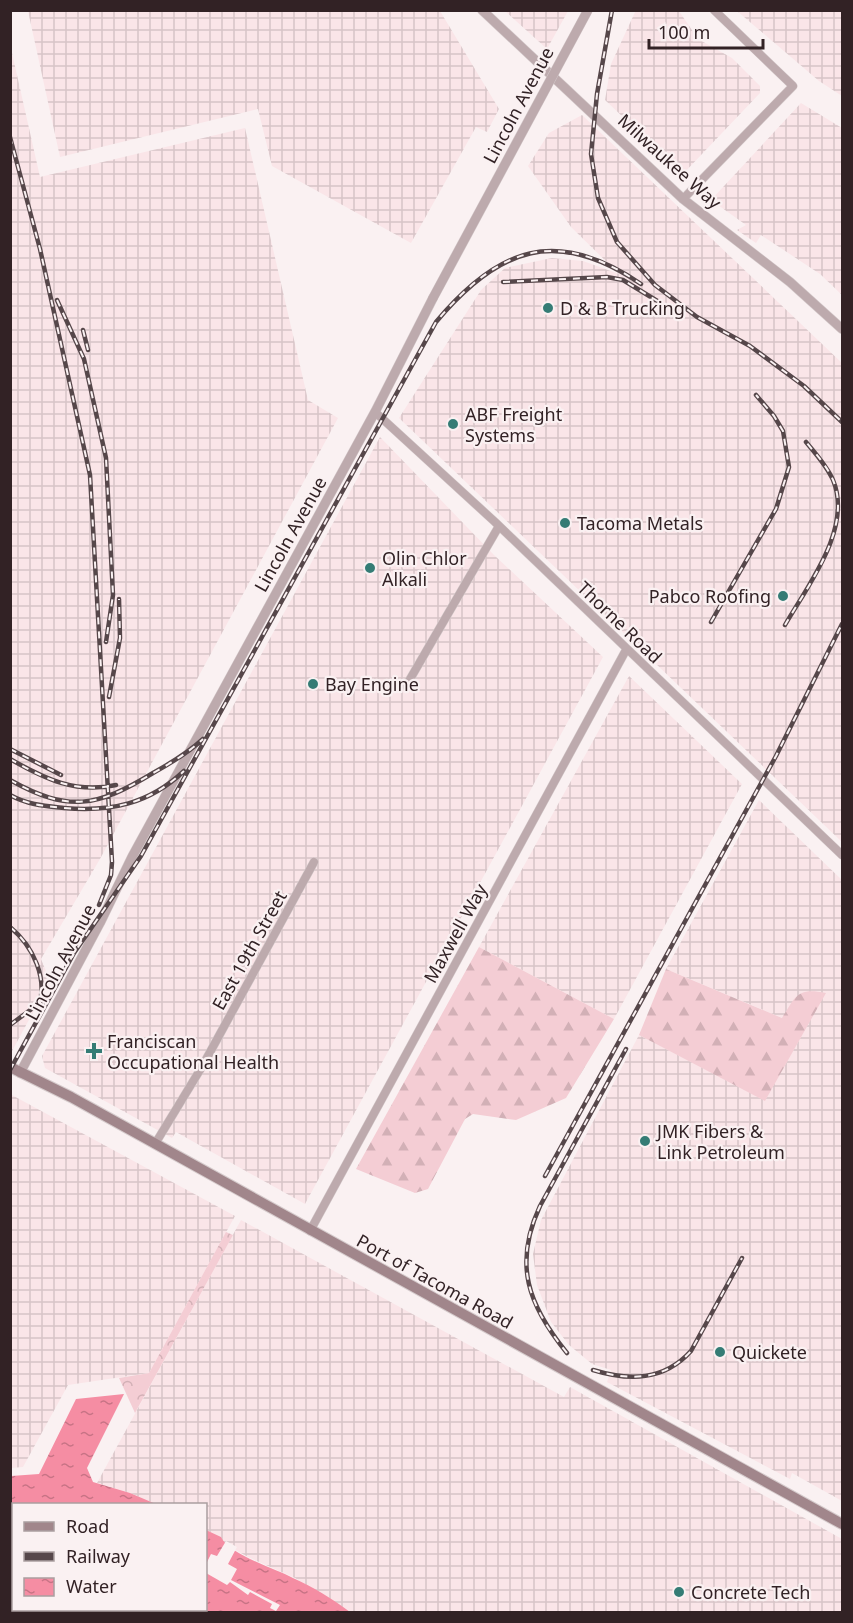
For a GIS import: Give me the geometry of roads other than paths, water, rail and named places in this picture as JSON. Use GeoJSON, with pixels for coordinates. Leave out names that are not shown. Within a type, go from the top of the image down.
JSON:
{"type":"FeatureCollection","features":[{"type":"Feature","properties":{"kind":"main road","name":"Port of Tacoma Road"},"geometry":{"type":"LineString","coordinates":[[15,1070],[71,1097],[843,1524]]}},
{"type":"Feature","properties":{"kind":"street","name":"Milwaukee Way"},"geometry":{"type":"LineString","coordinates":[[482,10],[683,199],[790,282],[843,329]]}},
{"type":"Feature","properties":{"kind":"street","name":"Lincoln Avenue"},"geometry":{"type":"LineString","coordinates":[[15,1070],[100,923],[132,857],[375,412],[433,298],[588,10]]}},
{"type":"Feature","properties":{"kind":"street"},"geometry":{"type":"LineString","coordinates":[[683,199],[792,86],[714,10]]}},
{"type":"Feature","properties":{"kind":"street","name":"Thorne Road"},"geometry":{"type":"LineString","coordinates":[[375,412],[499,526],[626,650],[843,855]]}},
{"type":"Feature","properties":{"kind":"street"},"geometry":{"type":"LineString","coordinates":[[405,686],[499,526]]}},
{"type":"Feature","properties":{"kind":"street","name":"Maxwell Way"},"geometry":{"type":"LineString","coordinates":[[310,1231],[626,650]]}},
{"type":"Feature","properties":{"kind":"street","name":"East 19th Street"},"geometry":{"type":"LineString","coordinates":[[155,1144],[203,1065],[314,862]]}},
{"type":"Feature","properties":{"kind":"water"},"geometry":{"type":"Polygon","coordinates":[[[124,1394],[87,1468],[93,1482],[154,1503],[12,1503],[12,1611],[207,1611],[207,1530],[221,1537],[225,1543],[242,1555],[308,1585],[350,1612],[11,1612],[11,1476],[39,1474],[76,1399],[124,1394]]]}},
{"type":"Feature","properties":{"kind":"railway"},"geometry":{"type":"LineString","coordinates":[[612,10],[597,94],[591,154],[598,198],[617,242],[655,285],[697,317],[750,346],[804,386],[842,422]]}},
{"type":"Feature","properties":{"kind":"railway"},"geometry":{"type":"LineString","coordinates":[[10,137],[40,249],[90,475],[112,862],[111,875],[99,905]]}},
{"type":"Feature","properties":{"kind":"railway"},"geometry":{"type":"LineString","coordinates":[[10,1070],[74,953],[141,856],[436,322],[482,277],[506,262],[530,253],[555,251],[582,255],[610,266],[641,284]]}},
{"type":"Feature","properties":{"kind":"railway"},"geometry":{"type":"LineString","coordinates":[[503,282],[607,277],[623,280],[659,302]]}},
{"type":"Feature","properties":{"kind":"railway"},"geometry":{"type":"LineString","coordinates":[[57,300],[84,359],[106,458],[113,595],[106,642]]}},
{"type":"Feature","properties":{"kind":"railway"},"geometry":{"type":"LineString","coordinates":[[83,330],[88,350]]}},
{"type":"Feature","properties":{"kind":"railway"},"geometry":{"type":"LineString","coordinates":[[711,622],[776,509],[789,467],[783,431],[774,416],[756,395]]}},
{"type":"Feature","properties":{"kind":"railway"},"geometry":{"type":"LineString","coordinates":[[785,625],[825,556],[837,517],[838,498],[833,480],[806,442]]}},
{"type":"Feature","properties":{"kind":"railway"},"geometry":{"type":"LineString","coordinates":[[109,697],[120,638],[119,599]]}},
{"type":"Feature","properties":{"kind":"railway"},"geometry":{"type":"LineString","coordinates":[[545,1176],[776,756],[842,624]]}},
{"type":"Feature","properties":{"kind":"railway"},"geometry":{"type":"LineString","coordinates":[[10,780],[49,798],[83,802],[99,799],[160,769],[203,739]]}},
{"type":"Feature","properties":{"kind":"railway"},"geometry":{"type":"LineString","coordinates":[[10,749],[61,775]]}},
{"type":"Feature","properties":{"kind":"railway"},"geometry":{"type":"LineString","coordinates":[[10,759],[61,783],[87,788],[116,785]]}},
{"type":"Feature","properties":{"kind":"railway"},"geometry":{"type":"LineString","coordinates":[[10,795],[30,803],[50,807],[81,809],[113,807],[157,791],[184,771]]}},
{"type":"Feature","properties":{"kind":"railway"},"geometry":{"type":"LineString","coordinates":[[10,927],[26,944],[37,964],[42,986],[38,1009]]}},
{"type":"Feature","properties":{"kind":"railway"},"geometry":{"type":"LineString","coordinates":[[10,1025],[41,1002]]}},
{"type":"Feature","properties":{"kind":"railway"},"geometry":{"type":"LineString","coordinates":[[567,1353],[534,1301],[526,1265],[527,1247],[540,1206],[626,1049]]}},
{"type":"Feature","properties":{"kind":"railway"},"geometry":{"type":"LineString","coordinates":[[593,1370],[620,1376],[645,1376],[658,1373],[681,1361],[691,1351],[742,1258]]}},
{"type":"Feature","properties":{"kind":"place","name":"D & B Trucking"},"geometry":{"type":"Point","coordinates":[548,308]}},
{"type":"Feature","properties":{"kind":"place","name":"ABF Freight Systems"},"geometry":{"type":"Point","coordinates":[453,424]}},
{"type":"Feature","properties":{"kind":"place","name":"Tacoma Metals"},"geometry":{"type":"Point","coordinates":[565,523]}},
{"type":"Feature","properties":{"kind":"place","name":"Olin Chlor Alkali"},"geometry":{"type":"Point","coordinates":[370,568]}},
{"type":"Feature","properties":{"kind":"place","name":"Pabco Roofing"},"geometry":{"type":"Point","coordinates":[783,596]}},
{"type":"Feature","properties":{"kind":"place","name":"Bay Engine"},"geometry":{"type":"Point","coordinates":[313,684]}},
{"type":"Feature","properties":{"kind":"place","name":"Franciscan Occupational Health"},"geometry":{"type":"Point","coordinates":[94,1051]}},
{"type":"Feature","properties":{"kind":"place","name":"JMK Fibers & Link Petroleum"},"geometry":{"type":"Point","coordinates":[645,1141]}},
{"type":"Feature","properties":{"kind":"place","name":"Quickete"},"geometry":{"type":"Point","coordinates":[720,1352]}},
{"type":"Feature","properties":{"kind":"place","name":"Concrete Tech"},"geometry":{"type":"Point","coordinates":[679,1592]}}]}
